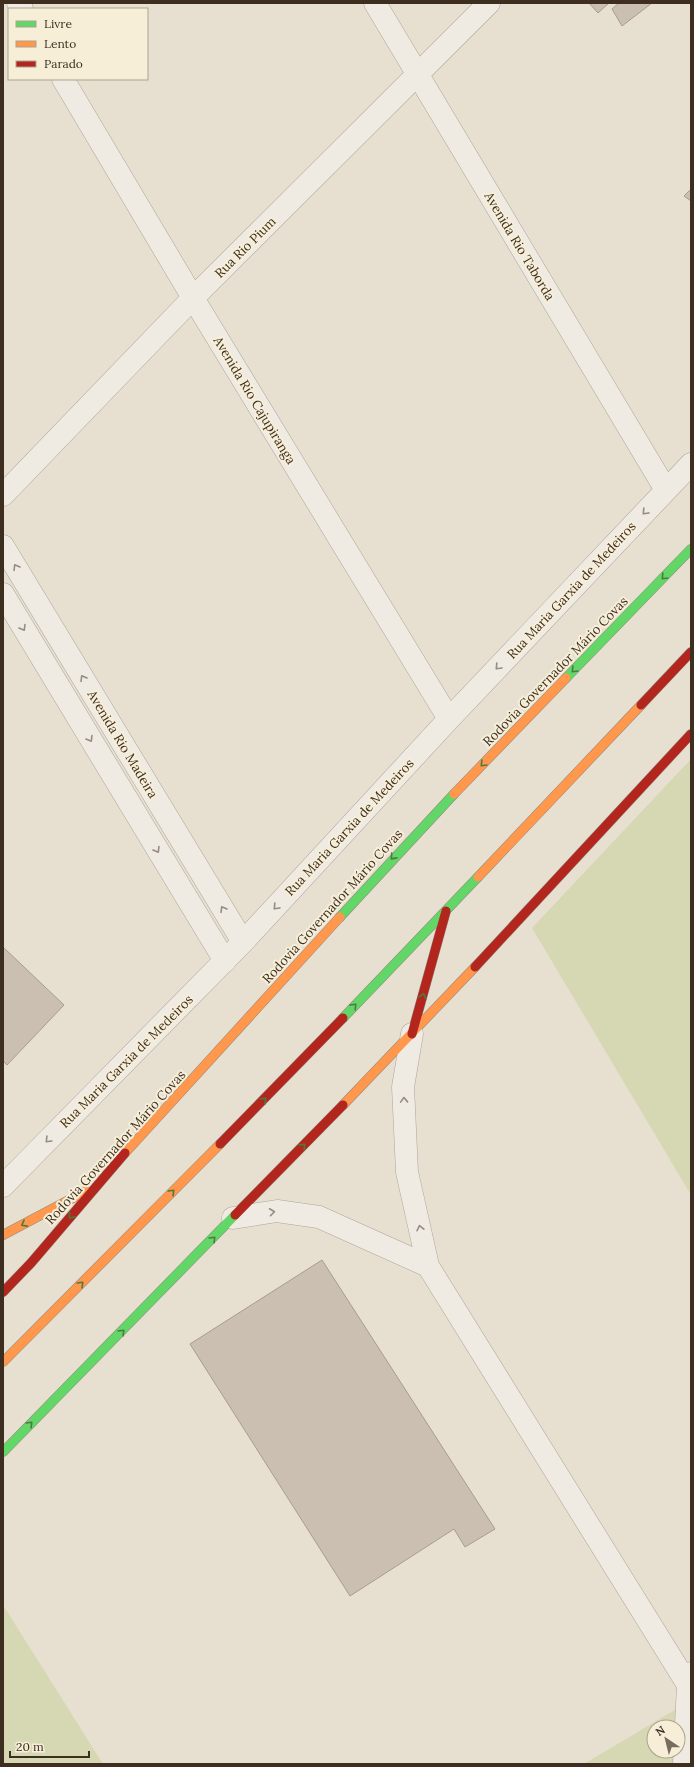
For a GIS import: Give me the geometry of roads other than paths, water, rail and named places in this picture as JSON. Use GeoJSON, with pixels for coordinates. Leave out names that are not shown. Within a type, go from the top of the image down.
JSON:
{"type":"FeatureCollection","features":[{"type":"Feature","properties":{"kind":"main road","name":"Rodovia Governador Mário Covas"},"geometry":{"type":"LineString","coordinates":[[3,1292],[31,1263],[96,1186],[400,850],[691,549]]}},
{"type":"Feature","properties":{"kind":"main road"},"geometry":{"type":"LineString","coordinates":[[3,1362],[287,1078],[691,652]]}},
{"type":"Feature","properties":{"kind":"main road"},"geometry":{"type":"LineString","coordinates":[[3,1452],[412,1034],[691,734]]}},
{"type":"Feature","properties":{"kind":"main road"},"geometry":{"type":"LineString","coordinates":[[412,1034],[447,908]]}},
{"type":"Feature","properties":{"kind":"main road"},"geometry":{"type":"LineString","coordinates":[[3,1234],[96,1186]]}},
{"type":"Feature","properties":{"kind":"main road"},"geometry":{"type":"LineString","coordinates":[[3,1374],[53,1312]]}},
{"type":"Feature","properties":{"kind":"street","name":"Avenida Rio Taborda"},"geometry":{"type":"LineString","coordinates":[[375,3],[666,490]]}},
{"type":"Feature","properties":{"kind":"street","name":"Rua Rio Pium"},"geometry":{"type":"LineString","coordinates":[[3,495],[193,298],[490,3]]}},
{"type":"Feature","properties":{"kind":"street","name":"Avenida Rio Cajupiranga"},"geometry":{"type":"LineString","coordinates":[[64,80],[193,298],[449,719]]}},
{"type":"Feature","properties":{"kind":"street","name":"Rua Maria Garxia de Medeiros"},"geometry":{"type":"LineString","coordinates":[[3,1186],[243,942],[449,719],[691,464]]}},
{"type":"Feature","properties":{"kind":"street","name":"Avenida Rio Madeira"},"geometry":{"type":"LineString","coordinates":[[3,546],[243,942]]}},
{"type":"Feature","properties":{"kind":"street","name":"Avenida Rio Madeira"},"geometry":{"type":"LineString","coordinates":[[3,594],[224,961]]}},
{"type":"Feature","properties":{"kind":"street"},"geometry":{"type":"LineString","coordinates":[[412,1034],[403,1087],[407,1172],[428,1266],[690,1679],[684,1764]]}},
{"type":"Feature","properties":{"kind":"street"},"geometry":{"type":"LineString","coordinates":[[233,1218],[277,1211],[319,1217],[428,1266]]}}]}
